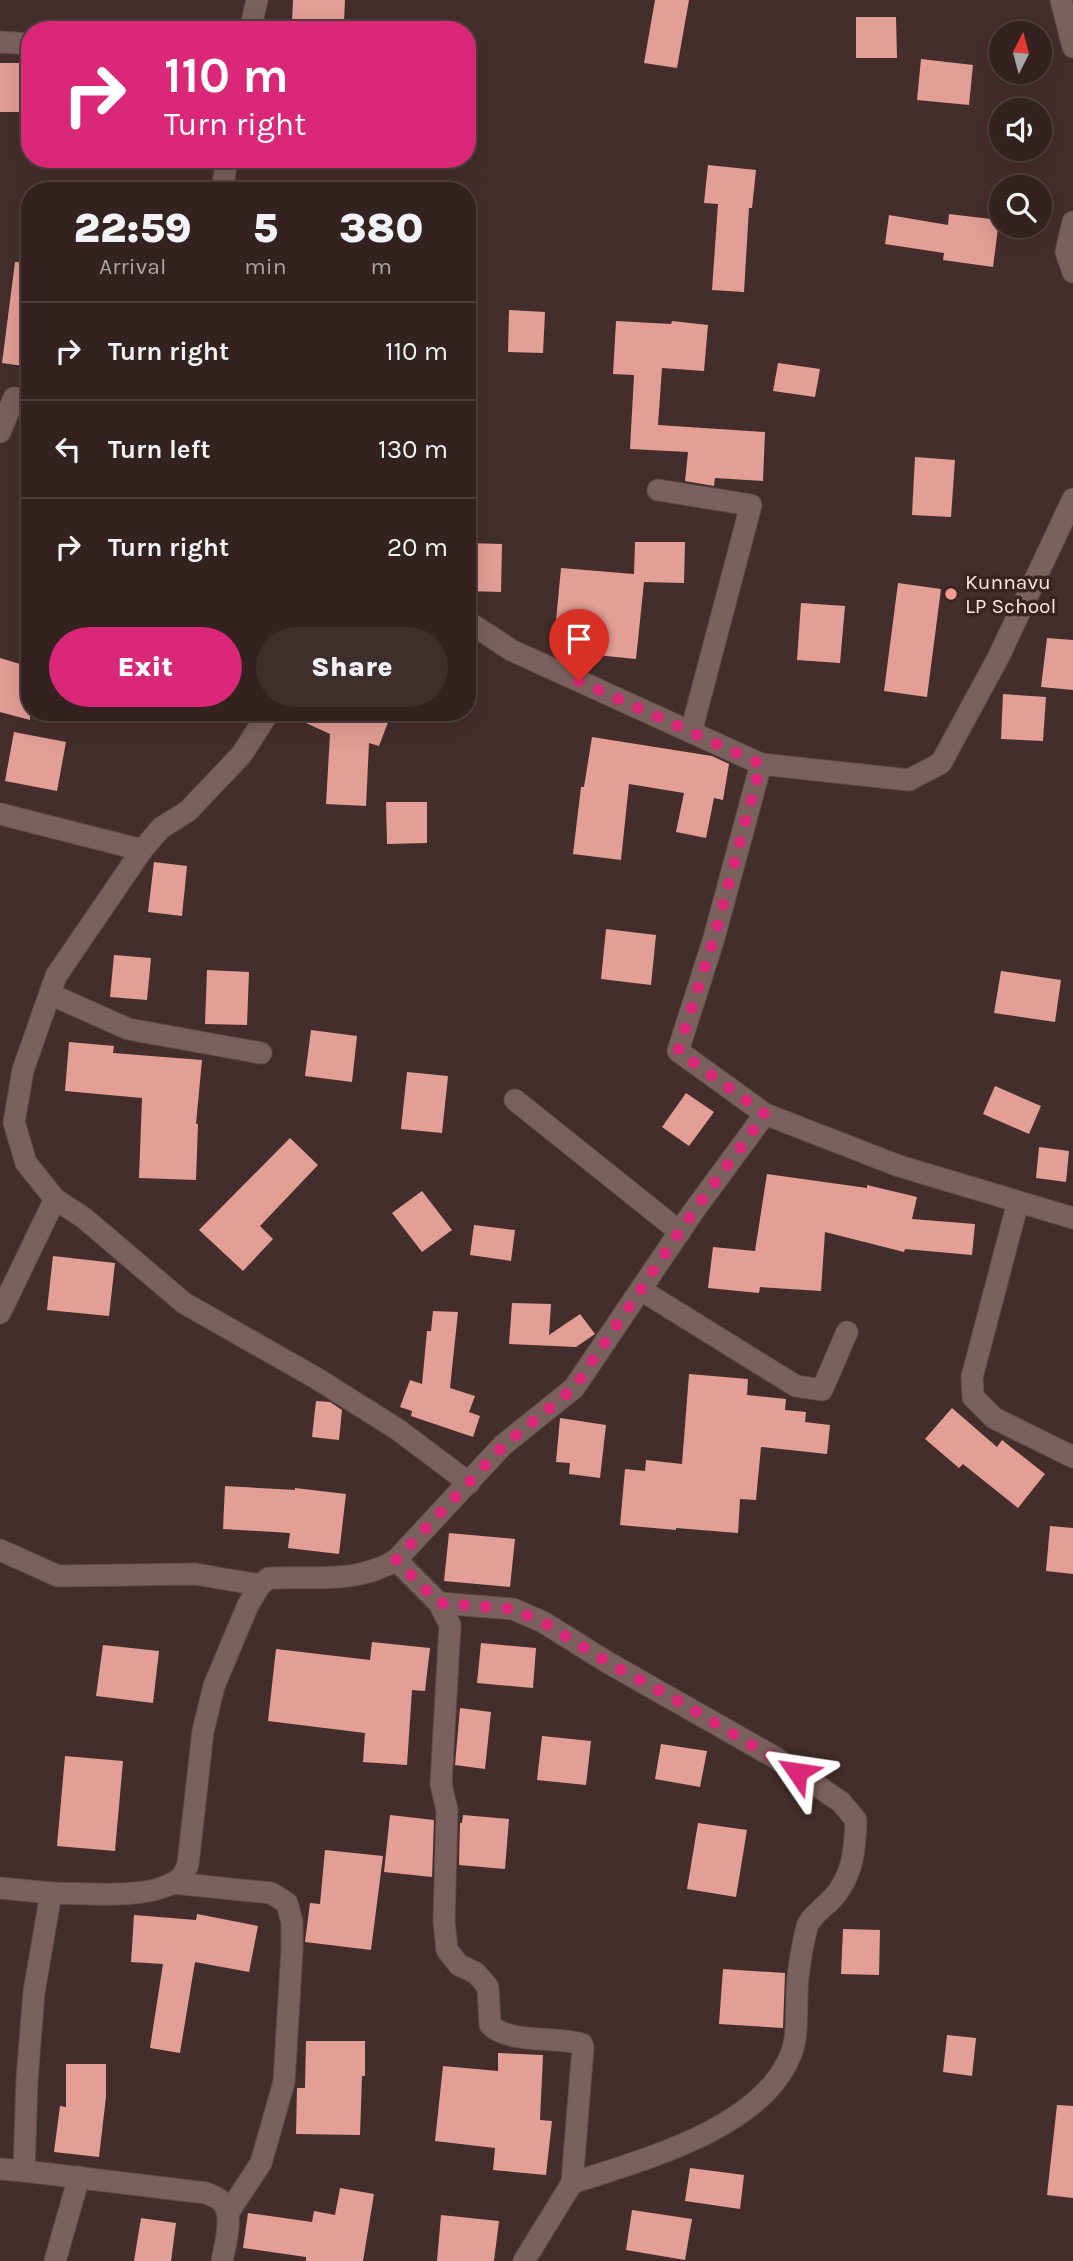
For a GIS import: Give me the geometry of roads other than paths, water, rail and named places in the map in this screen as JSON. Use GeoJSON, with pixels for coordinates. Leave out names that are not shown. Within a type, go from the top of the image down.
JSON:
{"type":"FeatureCollection","features":[{"type":"Feature","properties":{"kind":"street"},"geometry":{"type":"LineString","coordinates":[[252,21],[257,0]]}},
{"type":"Feature","properties":{"kind":"street"},"geometry":{"type":"LineString","coordinates":[[1061,0],[1073,47]]}},
{"type":"Feature","properties":{"kind":"street"},"geometry":{"type":"LineString","coordinates":[[0,41],[21,43]]}},
{"type":"Feature","properties":{"kind":"street"},"geometry":{"type":"LineString","coordinates":[[1073,222],[1066,252],[1073,272]]}},
{"type":"Feature","properties":{"kind":"street"},"geometry":{"type":"LineString","coordinates":[[0,432],[14,398],[21,398]]}},
{"type":"Feature","properties":{"kind":"street"},"geometry":{"type":"LineString","coordinates":[[658,491],[751,505],[691,732]]}},
{"type":"Feature","properties":{"kind":"street"},"geometry":{"type":"LineString","coordinates":[[476,627],[511,650],[761,764],[909,780],[941,763],[998,658],[1073,499]]}},
{"type":"Feature","properties":{"kind":"street"},"geometry":{"type":"LineString","coordinates":[[263,721],[242,754],[188,811],[161,828],[142,850],[55,976],[23,1069],[14,1122],[26,1163],[55,1199],[84,1218],[184,1303],[316,1378],[397,1429],[469,1483]]}},
{"type":"Feature","properties":{"kind":"street"},"geometry":{"type":"LineString","coordinates":[[761,764],[714,938],[678,1051],[765,1114],[899,1166],[1073,1219]]}},
{"type":"Feature","properties":{"kind":"street"},"geometry":{"type":"LineString","coordinates":[[0,814],[142,850]]}},
{"type":"Feature","properties":{"kind":"street"},"geometry":{"type":"LineString","coordinates":[[50,994],[128,1029],[261,1053]]}},
{"type":"Feature","properties":{"kind":"street"},"geometry":{"type":"LineString","coordinates":[[514,1100],[680,1232]]}},
{"type":"Feature","properties":{"kind":"street"},"geometry":{"type":"LineString","coordinates":[[0,1888],[51,1893],[140,1892],[161,1888],[183,1876],[188,1864],[204,1731],[214,1686],[248,1605],[260,1585],[269,1578],[339,1578],[363,1574],[383,1568],[396,1560],[503,1446],[574,1388],[680,1232],[765,1114]]}},
{"type":"Feature","properties":{"kind":"street"},"geometry":{"type":"LineString","coordinates":[[3,1301],[55,1199]]}},
{"type":"Feature","properties":{"kind":"street"},"geometry":{"type":"LineString","coordinates":[[1018,1202],[972,1377],[974,1397],[994,1418],[1073,1457]]}},
{"type":"Feature","properties":{"kind":"street"},"geometry":{"type":"LineString","coordinates":[[641,1290],[796,1386],[822,1391],[847,1332]]}},
{"type":"Feature","properties":{"kind":"street"},"geometry":{"type":"LineString","coordinates":[[0,1550],[58,1576],[195,1574],[260,1585]]}},
{"type":"Feature","properties":{"kind":"street"},"geometry":{"type":"LineString","coordinates":[[396,1560],[439,1603],[450,1625],[441,1784],[447,1810],[444,1922],[447,1950],[459,1965],[476,1973],[488,1987],[490,2025],[497,2032],[582,2044],[584,2052],[572,2183],[524,2261]]}},
{"type":"Feature","properties":{"kind":"street"},"geometry":{"type":"LineString","coordinates":[[439,1603],[513,1609],[543,1622],[607,1662],[776,1758],[841,1802],[856,1819],[855,1850],[848,1875],[835,1896],[808,1924],[797,1994],[797,2022],[792,2054],[770,2091],[719,2127],[680,2148],[572,2183]]}},
{"type":"Feature","properties":{"kind":"street"},"geometry":{"type":"LineString","coordinates":[[173,1883],[271,1893],[287,1903],[292,1922],[290,2009],[284,2082],[261,2163],[228,2213]]}},
{"type":"Feature","properties":{"kind":"street"},"geometry":{"type":"LineString","coordinates":[[24,2171],[34,1992],[51,1893]]}},
{"type":"Feature","properties":{"kind":"street"},"geometry":{"type":"LineString","coordinates":[[0,2169],[206,2193],[222,2201],[228,2213],[222,2261]]}},
{"type":"Feature","properties":{"kind":"street"},"geometry":{"type":"LineString","coordinates":[[55,2261],[79,2177]]}},
{"type":"Feature","properties":{"kind":"place","name":"Kunnavu LP School"},"geometry":{"type":"Point","coordinates":[951,594]}}]}
